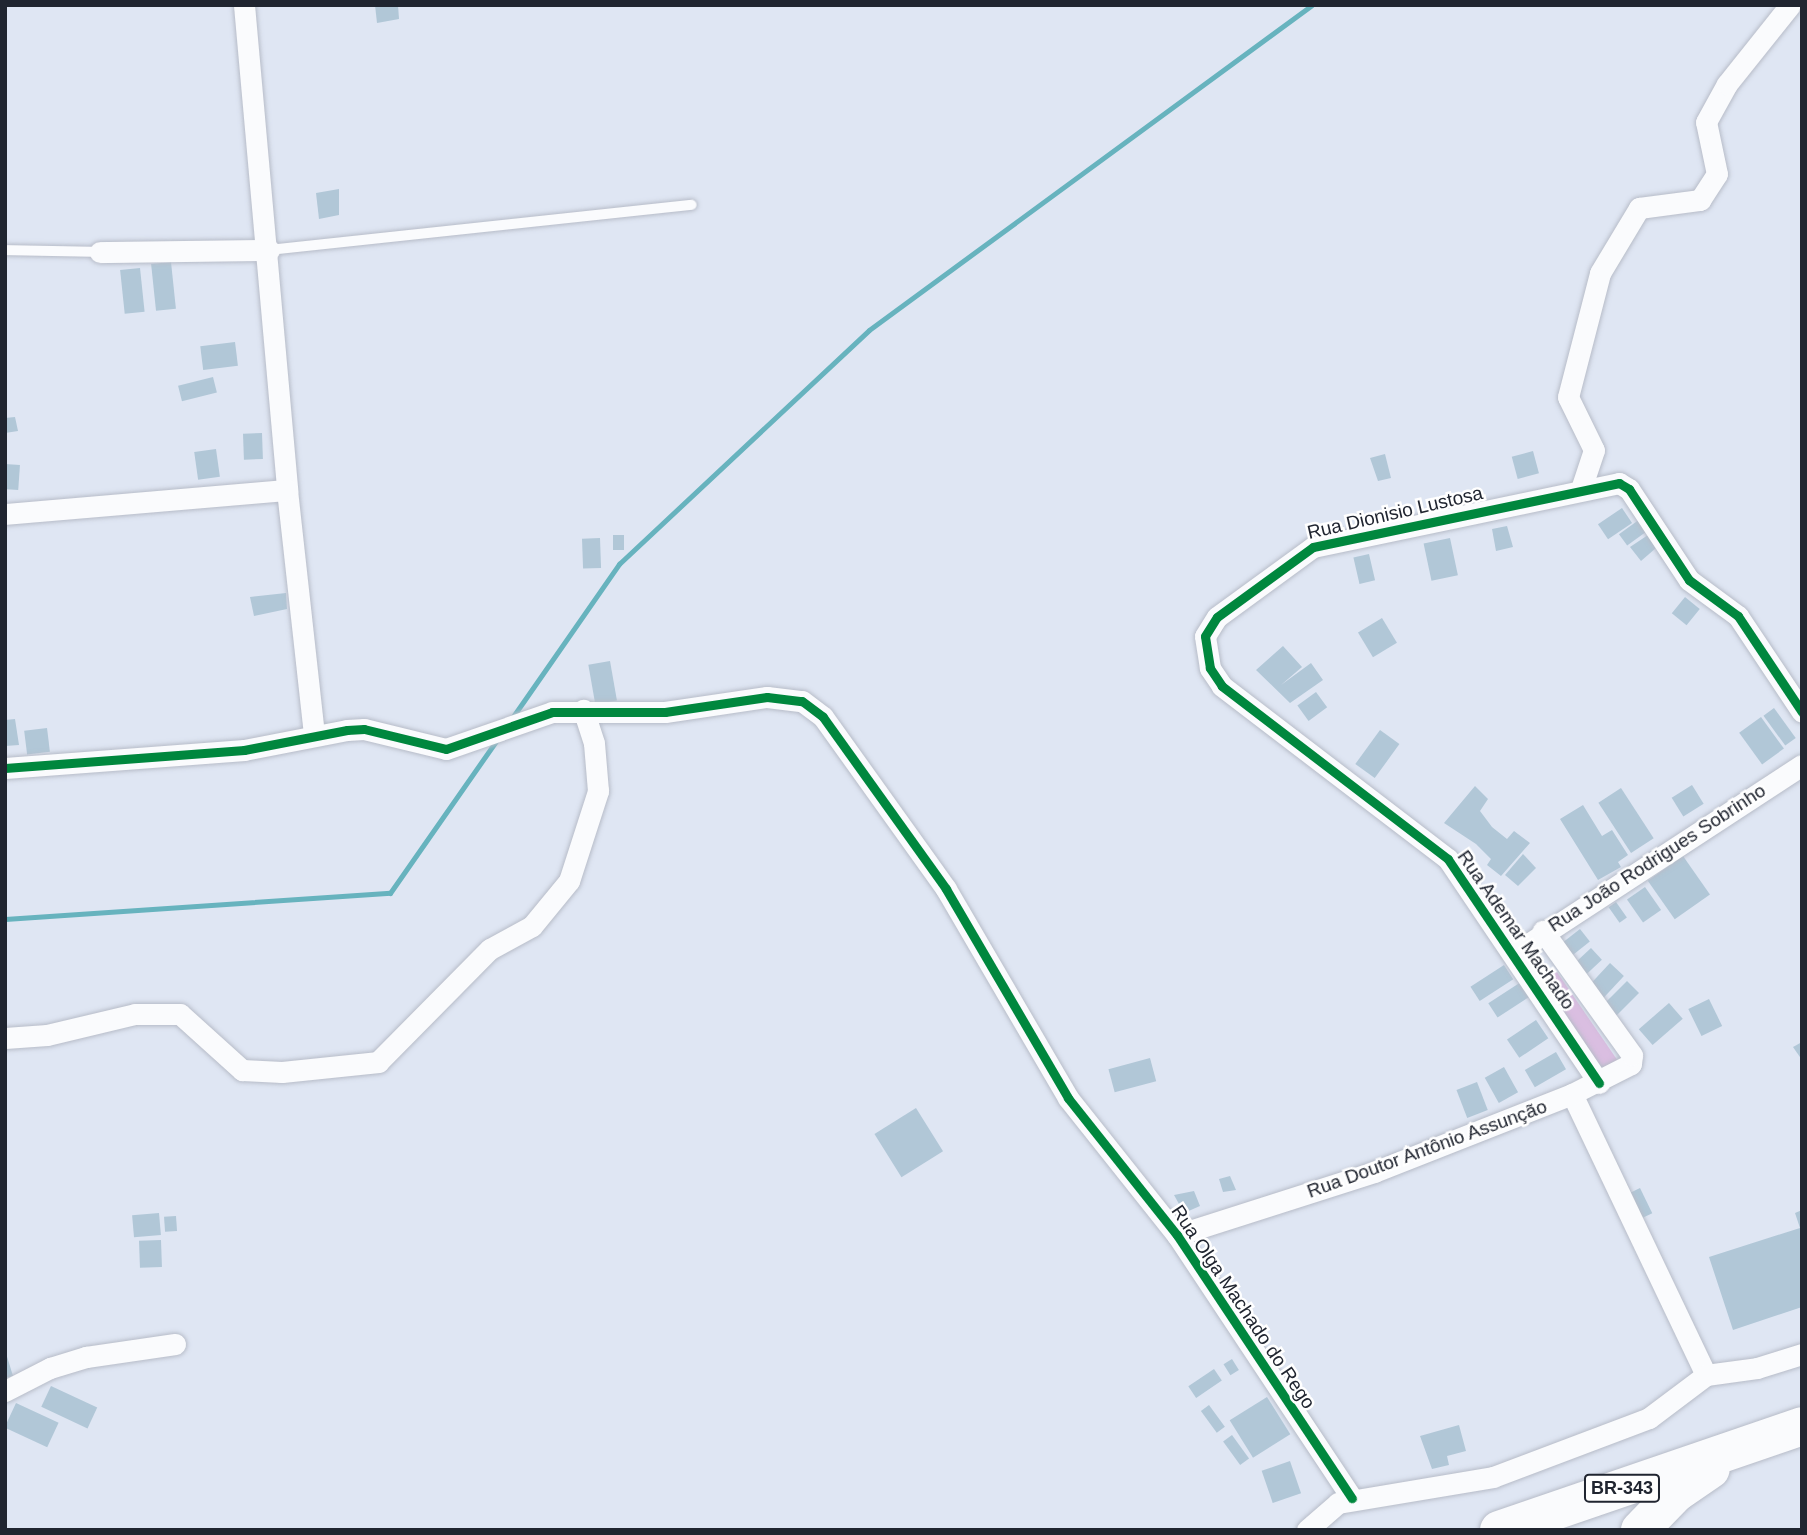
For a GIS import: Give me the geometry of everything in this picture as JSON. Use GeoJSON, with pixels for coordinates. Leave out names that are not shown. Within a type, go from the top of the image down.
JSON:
{"type":"FeatureCollection","features":[{"type":"Feature","properties":{"kind":"highway","name":"BR-343"},"geometry":{"type":"LineString","coordinates":[[1499,1530],[1802,1426]]}},
{"type":"Feature","properties":{"kind":"highway"},"geometry":{"type":"LineString","coordinates":[[1640,1530],[1676,1493],[1745,1446]]}},
{"type":"Feature","properties":{"kind":"street"},"geometry":{"type":"LineString","coordinates":[[244,5],[269,250],[287,490],[314,734]]}},
{"type":"Feature","properties":{"kind":"street"},"geometry":{"type":"LineString","coordinates":[[1581,489],[1594,450],[1568,397],[1580,337],[1600,273],[1639,208],[1700,200],[1717,174],[1706,122],[1727,84],[1790,5]]}},
{"type":"Feature","properties":{"kind":"street"},"geometry":{"type":"LineString","coordinates":[[100,252],[269,250]]}},
{"type":"Feature","properties":{"kind":"street","name":"Rua Dionisio Lustosa"},"geometry":{"type":"LineString","coordinates":[[1222,686],[1205,653],[1205,636],[1217,617],[1313,547],[1612,482],[1631,492],[1689,580],[1738,616],[1802,712]]}},
{"type":"Feature","properties":{"kind":"street"},"geometry":{"type":"LineString","coordinates":[[5,514],[287,490]]}},
{"type":"Feature","properties":{"kind":"street","name":"Rua Ademar Machado"},"geometry":{"type":"LineString","coordinates":[[1222,686],[1438,850],[1513,954],[1598,1083]]}},
{"type":"Feature","properties":{"kind":"street","name":"Rua Olga Machado do Rego"},"geometry":{"type":"LineString","coordinates":[[5,768],[244,750],[314,734],[365,729],[446,749],[526,719],[583,710],[665,712],[767,697],[802,701],[823,716],[946,890],[1068,1098],[1177,1235],[1352,1498]]}},
{"type":"Feature","properties":{"kind":"street"},"geometry":{"type":"LineString","coordinates":[[5,1038],[47,1035],[135,1014],[180,1014],[242,1070],[282,1072],[378,1062],[490,949],[532,926],[569,881],[598,791],[594,743],[583,710]]}},
{"type":"Feature","properties":{"kind":"street"},"geometry":{"type":"LineString","coordinates":[[455,985],[478,963],[552,917],[564,887],[601,821],[597,755],[609,711]]}},
{"type":"Feature","properties":{"kind":"street","name":"Rua João Rodrigues Sobrinho"},"geometry":{"type":"LineString","coordinates":[[1513,954],[1543,931],[1802,765]]}},
{"type":"Feature","properties":{"kind":"street","name":"Rua Doutor Antônio Assunção"},"geometry":{"type":"LineString","coordinates":[[1177,1235],[1374,1172],[1572,1094],[1631,1064],[1632,1055],[1543,931]]}},
{"type":"Feature","properties":{"kind":"street"},"geometry":{"type":"LineString","coordinates":[[1572,1094],[1706,1375]]}},
{"type":"Feature","properties":{"kind":"street"},"geometry":{"type":"LineString","coordinates":[[5,1391],[50,1368],[86,1357],[175,1344]]}},
{"type":"Feature","properties":{"kind":"street"},"geometry":{"type":"LineString","coordinates":[[1307,1530],[1321,1514],[1352,1498],[1404,1495],[1493,1477],[1649,1418],[1706,1375],[1757,1368],[1802,1354]]}},
{"type":"Feature","properties":{"kind":"lane"},"geometry":{"type":"LineString","coordinates":[[269,250],[692,205]]}},
{"type":"Feature","properties":{"kind":"lane"},"geometry":{"type":"LineString","coordinates":[[5,250],[100,252]]}},
{"type":"Feature","properties":{"kind":"shaded area"},"geometry":{"type":"Polygon","coordinates":[[[1557,972],[1618,1061],[1599,1073],[1540,978],[1557,972]]]}},
{"type":"Feature","properties":{"kind":"building"},"geometry":{"type":"Polygon","coordinates":[[[375,5],[398,5],[399,19],[377,23],[375,5]]]}},
{"type":"Feature","properties":{"kind":"building"},"geometry":{"type":"Polygon","coordinates":[[[339,189],[339,215],[319,219],[316,193],[339,189]]]}},
{"type":"Feature","properties":{"kind":"building"},"geometry":{"type":"Polygon","coordinates":[[[171,262],[176,309],[156,311],[151,264],[171,262]]]}},
{"type":"Feature","properties":{"kind":"building"},"geometry":{"type":"Polygon","coordinates":[[[140,268],[145,312],[125,314],[120,270],[140,268]]]}},
{"type":"Feature","properties":{"kind":"building"},"geometry":{"type":"Polygon","coordinates":[[[235,342],[238,366],[203,370],[200,346],[235,342]]]}},
{"type":"Feature","properties":{"kind":"building"},"geometry":{"type":"Polygon","coordinates":[[[213,377],[217,393],[182,401],[178,386],[213,377]]]}},
{"type":"Feature","properties":{"kind":"building"},"geometry":{"type":"Polygon","coordinates":[[[15,417],[18,431],[5,433],[5,418],[15,417]]]}},
{"type":"Feature","properties":{"kind":"building"},"geometry":{"type":"Polygon","coordinates":[[[262,433],[263,459],[244,460],[243,434],[262,433]]]}},
{"type":"Feature","properties":{"kind":"building"},"geometry":{"type":"Polygon","coordinates":[[[216,449],[220,477],[198,480],[194,452],[216,449]]]}},
{"type":"Feature","properties":{"kind":"building"},"geometry":{"type":"Polygon","coordinates":[[[1533,451],[1539,473],[1518,479],[1512,457],[1533,451]]]}},
{"type":"Feature","properties":{"kind":"building"},"geometry":{"type":"Polygon","coordinates":[[[1385,454],[1391,478],[1378,481],[1370,458],[1385,454]]]}},
{"type":"Feature","properties":{"kind":"building"},"geometry":{"type":"Polygon","coordinates":[[[5,464],[20,465],[18,490],[5,489],[5,464]]]}},
{"type":"Feature","properties":{"kind":"building"},"geometry":{"type":"Polygon","coordinates":[[[1622,508],[1632,523],[1608,539],[1598,524],[1622,508]]]}},
{"type":"Feature","properties":{"kind":"building"},"geometry":{"type":"Polygon","coordinates":[[[1640,519],[1648,530],[1627,546],[1619,534],[1640,519]]]}},
{"type":"Feature","properties":{"kind":"building"},"geometry":{"type":"Polygon","coordinates":[[[1507,526],[1513,547],[1496,551],[1492,529],[1507,526]]]}},
{"type":"Feature","properties":{"kind":"building"},"geometry":{"type":"Polygon","coordinates":[[[613,535],[624,535],[624,550],[613,550],[613,535]]]}},
{"type":"Feature","properties":{"kind":"building"},"geometry":{"type":"Polygon","coordinates":[[[1648,535],[1656,548],[1641,561],[1630,547],[1648,535]]]}},
{"type":"Feature","properties":{"kind":"building"},"geometry":{"type":"Polygon","coordinates":[[[600,538],[601,568],[583,569],[582,539],[600,538]]]}},
{"type":"Feature","properties":{"kind":"building"},"geometry":{"type":"Polygon","coordinates":[[[1450,538],[1458,575],[1431,581],[1424,544],[1450,538]]]}},
{"type":"Feature","properties":{"kind":"building"},"geometry":{"type":"Polygon","coordinates":[[[1369,554],[1375,580],[1359,584],[1353,558],[1369,554]]]}},
{"type":"Feature","properties":{"kind":"building"},"geometry":{"type":"Polygon","coordinates":[[[286,593],[287,609],[254,616],[250,597],[286,593]]]}},
{"type":"Feature","properties":{"kind":"building"},"geometry":{"type":"Polygon","coordinates":[[[1685,597],[1700,609],[1687,625],[1672,613],[1685,597]]]}},
{"type":"Feature","properties":{"kind":"building"},"geometry":{"type":"Polygon","coordinates":[[[1382,618],[1397,643],[1373,657],[1358,632],[1382,618]]]}},
{"type":"Feature","properties":{"kind":"building"},"geometry":{"type":"Polygon","coordinates":[[[1283,646],[1302,667],[1281,685],[1311,663],[1323,680],[1290,703],[1256,670],[1283,646]]]}},
{"type":"Feature","properties":{"kind":"building"},"geometry":{"type":"Polygon","coordinates":[[[610,661],[617,700],[595,704],[588,665],[610,661]]]}},
{"type":"Feature","properties":{"kind":"building"},"geometry":{"type":"Polygon","coordinates":[[[1316,692],[1327,707],[1309,721],[1297,706],[1316,692]]]}},
{"type":"Feature","properties":{"kind":"building"},"geometry":{"type":"Polygon","coordinates":[[[1774,708],[1796,738],[1785,746],[1763,716],[1774,708]]]}},
{"type":"Feature","properties":{"kind":"building"},"geometry":{"type":"Polygon","coordinates":[[[1761,717],[1784,749],[1762,764],[1739,733],[1761,717]]]}},
{"type":"Feature","properties":{"kind":"building"},"geometry":{"type":"Polygon","coordinates":[[[15,719],[19,745],[5,746],[5,720],[15,719]]]}},
{"type":"Feature","properties":{"kind":"building"},"geometry":{"type":"Polygon","coordinates":[[[47,728],[50,752],[27,755],[24,731],[47,728]]]}},
{"type":"Feature","properties":{"kind":"building"},"geometry":{"type":"Polygon","coordinates":[[[1380,730],[1399,744],[1375,778],[1355,764],[1380,730]]]}},
{"type":"Feature","properties":{"kind":"building"},"geometry":{"type":"Polygon","coordinates":[[[1692,785],[1704,804],[1683,816],[1672,798],[1692,785]]]}},
{"type":"Feature","properties":{"kind":"building"},"geometry":{"type":"Polygon","coordinates":[[[1475,786],[1488,799],[1480,811],[1492,827],[1507,839],[1514,831],[1530,843],[1501,876],[1487,865],[1491,859],[1476,844],[1444,823],[1475,786]]]}},
{"type":"Feature","properties":{"kind":"building"},"geometry":{"type":"Polygon","coordinates":[[[1621,788],[1654,838],[1631,853],[1598,803],[1621,788]]]}},
{"type":"Feature","properties":{"kind":"building"},"geometry":{"type":"Polygon","coordinates":[[[1583,805],[1602,836],[1612,830],[1628,855],[1618,862],[1621,867],[1598,880],[1560,819],[1583,805]]]}},
{"type":"Feature","properties":{"kind":"building"},"geometry":{"type":"Polygon","coordinates":[[[1523,854],[1536,868],[1518,886],[1505,875],[1523,854]]]}},
{"type":"Feature","properties":{"kind":"building"},"geometry":{"type":"Polygon","coordinates":[[[1683,856],[1710,895],[1675,919],[1648,881],[1683,856]]]}},
{"type":"Feature","properties":{"kind":"building"},"geometry":{"type":"Polygon","coordinates":[[[1645,887],[1661,910],[1643,923],[1627,900],[1645,887]]]}},
{"type":"Feature","properties":{"kind":"building"},"geometry":{"type":"Polygon","coordinates":[[[1616,902],[1627,918],[1620,923],[1609,907],[1616,902]]]}},
{"type":"Feature","properties":{"kind":"building"},"geometry":{"type":"Polygon","coordinates":[[[1580,929],[1590,942],[1571,956],[1561,944],[1580,929]]]}},
{"type":"Feature","properties":{"kind":"building"},"geometry":{"type":"Polygon","coordinates":[[[1591,948],[1602,960],[1583,977],[1572,966],[1591,948]]]}},
{"type":"Feature","properties":{"kind":"building"},"geometry":{"type":"Polygon","coordinates":[[[1610,963],[1624,976],[1603,998],[1590,985],[1610,963]]]}},
{"type":"Feature","properties":{"kind":"building"},"geometry":{"type":"Polygon","coordinates":[[[1504,965],[1513,979],[1480,1001],[1470,987],[1504,965]]]}},
{"type":"Feature","properties":{"kind":"building"},"geometry":{"type":"Polygon","coordinates":[[[1627,981],[1639,993],[1615,1017],[1603,1005],[1627,981]]]}},
{"type":"Feature","properties":{"kind":"building"},"geometry":{"type":"Polygon","coordinates":[[[1521,982],[1530,996],[1498,1017],[1488,1003],[1521,982]]]}},
{"type":"Feature","properties":{"kind":"building"},"geometry":{"type":"Polygon","coordinates":[[[1709,999],[1722,1026],[1701,1036],[1688,1009],[1709,999]]]}},
{"type":"Feature","properties":{"kind":"building"},"geometry":{"type":"Polygon","coordinates":[[[1669,1003],[1683,1019],[1653,1045],[1639,1029],[1669,1003]]]}},
{"type":"Feature","properties":{"kind":"building"},"geometry":{"type":"Polygon","coordinates":[[[1536,1020],[1548,1038],[1519,1058],[1507,1040],[1536,1020]]]}},
{"type":"Feature","properties":{"kind":"building"},"geometry":{"type":"Polygon","coordinates":[[[1802,1042],[1802,1060],[1793,1047],[1802,1042]]]}},
{"type":"Feature","properties":{"kind":"building"},"geometry":{"type":"Polygon","coordinates":[[[1556,1052],[1566,1069],[1535,1087],[1525,1070],[1556,1052]]]}},
{"type":"Feature","properties":{"kind":"building"},"geometry":{"type":"Polygon","coordinates":[[[1150,1058],[1156,1081],[1115,1092],[1108,1069],[1150,1058]]]}},
{"type":"Feature","properties":{"kind":"building"},"geometry":{"type":"Polygon","coordinates":[[[1504,1067],[1518,1092],[1499,1103],[1485,1078],[1504,1067]]]}},
{"type":"Feature","properties":{"kind":"building"},"geometry":{"type":"Polygon","coordinates":[[[1477,1082],[1488,1110],[1467,1118],[1456,1090],[1477,1082]]]}},
{"type":"Feature","properties":{"kind":"building"},"geometry":{"type":"Polygon","coordinates":[[[916,1108],[943,1151],[901,1177],[874,1134],[916,1108]]]}},
{"type":"Feature","properties":{"kind":"building"},"geometry":{"type":"Polygon","coordinates":[[[1230,1176],[1236,1190],[1223,1192],[1219,1179],[1230,1176]]]}},
{"type":"Feature","properties":{"kind":"building"},"geometry":{"type":"Polygon","coordinates":[[[1640,1188],[1652,1213],[1641,1219],[1628,1194],[1640,1188]]]}},
{"type":"Feature","properties":{"kind":"building"},"geometry":{"type":"Polygon","coordinates":[[[1194,1191],[1200,1206],[1184,1213],[1174,1195],[1194,1191]]]}},
{"type":"Feature","properties":{"kind":"building"},"geometry":{"type":"Polygon","coordinates":[[[1802,1210],[1802,1307],[1733,1330],[1709,1257],[1800,1228],[1795,1213],[1802,1210]]]}},
{"type":"Feature","properties":{"kind":"building"},"geometry":{"type":"Polygon","coordinates":[[[159,1213],[161,1235],[134,1237],[132,1215],[159,1213]]]}},
{"type":"Feature","properties":{"kind":"building"},"geometry":{"type":"Polygon","coordinates":[[[176,1216],[177,1231],[165,1232],[164,1217],[176,1216]]]}},
{"type":"Feature","properties":{"kind":"building"},"geometry":{"type":"Polygon","coordinates":[[[161,1240],[162,1267],[140,1268],[139,1241],[161,1240]]]}},
{"type":"Feature","properties":{"kind":"building"},"geometry":{"type":"Polygon","coordinates":[[[5,1350],[13,1376],[5,1378],[5,1350]]]}},
{"type":"Feature","properties":{"kind":"building"},"geometry":{"type":"Polygon","coordinates":[[[1232,1359],[1239,1370],[1230,1375],[1224,1364],[1232,1359]]]}},
{"type":"Feature","properties":{"kind":"building"},"geometry":{"type":"Polygon","coordinates":[[[1214,1369],[1222,1381],[1196,1398],[1188,1386],[1214,1369]]]}},
{"type":"Feature","properties":{"kind":"building"},"geometry":{"type":"Polygon","coordinates":[[[51,1386],[97,1408],[88,1428],[41,1407],[51,1386]]]}},
{"type":"Feature","properties":{"kind":"building"},"geometry":{"type":"Polygon","coordinates":[[[1267,1397],[1290,1434],[1253,1458],[1230,1420],[1267,1397]]]}},
{"type":"Feature","properties":{"kind":"building"},"geometry":{"type":"Polygon","coordinates":[[[16,1403],[59,1423],[47,1447],[5,1428],[16,1403]]]}},
{"type":"Feature","properties":{"kind":"building"},"geometry":{"type":"Polygon","coordinates":[[[1209,1405],[1225,1427],[1217,1433],[1201,1411],[1209,1405]]]}},
{"type":"Feature","properties":{"kind":"building"},"geometry":{"type":"Polygon","coordinates":[[[1459,1425],[1466,1451],[1447,1456],[1449,1465],[1432,1469],[1420,1436],[1459,1425]]]}},
{"type":"Feature","properties":{"kind":"building"},"geometry":{"type":"Polygon","coordinates":[[[1232,1435],[1249,1458],[1240,1465],[1223,1441],[1232,1435]]]}},
{"type":"Feature","properties":{"kind":"building"},"geometry":{"type":"Polygon","coordinates":[[[1290,1461],[1301,1493],[1273,1503],[1262,1471],[1290,1461]]]}},
{"type":"Feature","properties":{"kind":"waterway"},"geometry":{"type":"LineString","coordinates":[[512,718],[619,564],[869,330],[1312,5]]}},
{"type":"Feature","properties":{"kind":"waterway"},"geometry":{"type":"LineString","coordinates":[[5,919],[390,893],[498,738]]}},
{"type":"Feature","properties":{"kind":"cycle path"},"geometry":{"type":"LineString","coordinates":[[1599,1083],[1448,859],[1222,686],[1210,668],[1205,636],[1217,617],[1313,547],[1619,483],[1629,489],[1689,580],[1738,616],[1802,712]]}},
{"type":"Feature","properties":{"kind":"cycle path"},"geometry":{"type":"LineString","coordinates":[[5,768],[244,750],[364,729],[446,749],[552,712],[665,712],[767,697],[802,701],[823,717],[946,889],[1068,1098],[1177,1235],[1352,1498]]}}]}
